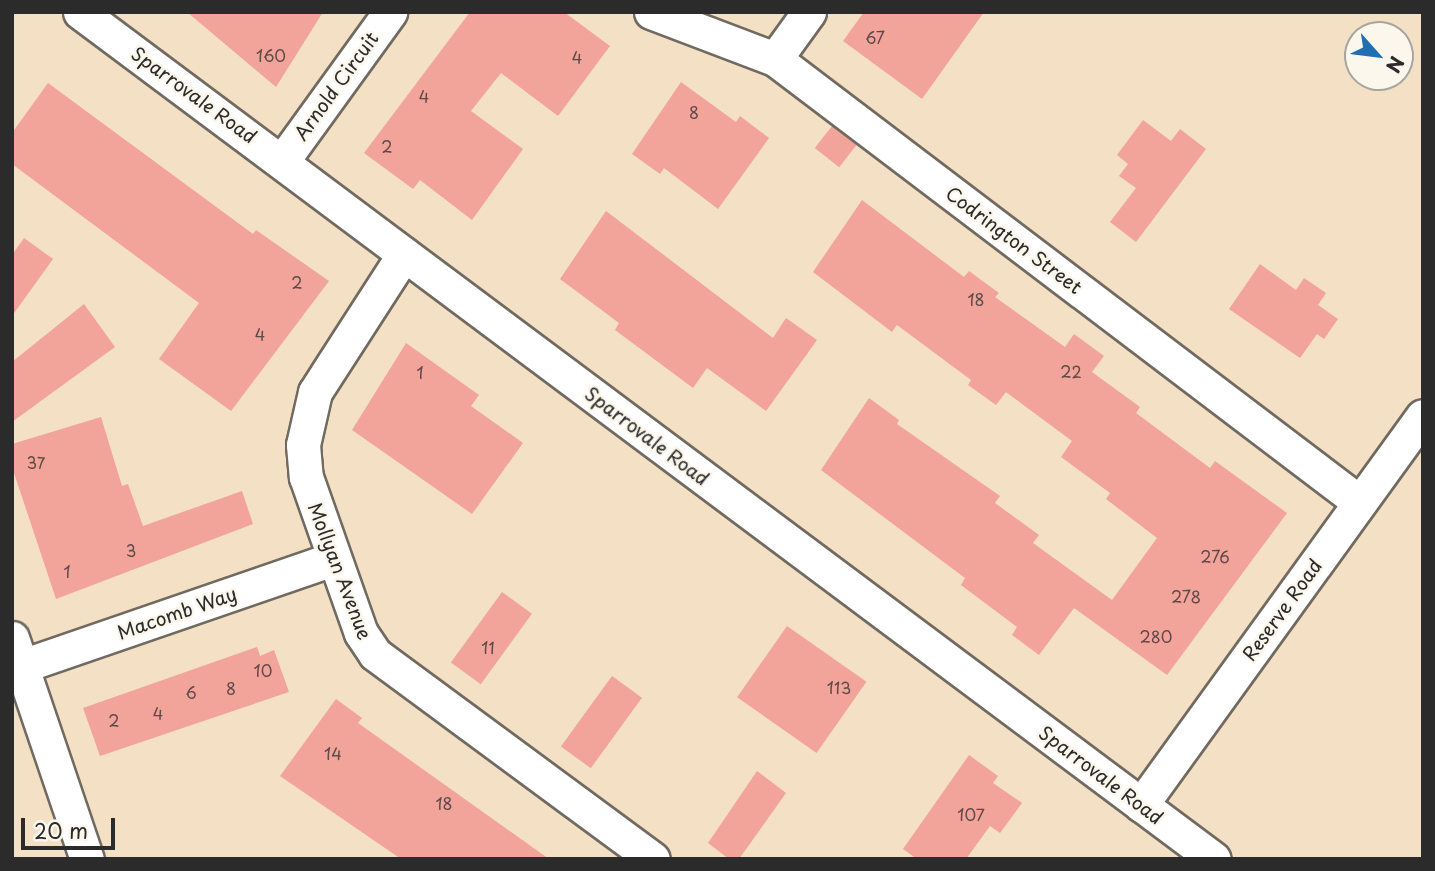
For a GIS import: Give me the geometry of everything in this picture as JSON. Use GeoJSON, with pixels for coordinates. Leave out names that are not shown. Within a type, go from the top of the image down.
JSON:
{"type":"FeatureCollection","features":[{"type":"Feature","properties":{"kind":"street","name":"Sparrovale Road"},"geometry":{"type":"LineString","coordinates":[[80,12],[283,160],[404,254],[1214,859]]}},
{"type":"Feature","properties":{"kind":"street","name":"Arnold Circuit"},"geometry":{"type":"LineString","coordinates":[[283,160],[390,12]]}},
{"type":"Feature","properties":{"kind":"street","name":"Codrington Street"},"geometry":{"type":"LineString","coordinates":[[650,12],[775,59],[1359,502]]}},
{"type":"Feature","properties":{"kind":"street"},"geometry":{"type":"LineString","coordinates":[[775,59],[809,12]]}},
{"type":"Feature","properties":{"kind":"street","name":"Mollyan Avenue"},"geometry":{"type":"LineString","coordinates":[[404,254],[325,374],[309,409],[303,445],[306,477],[332,559],[364,641],[375,654],[653,859]]}},
{"type":"Feature","properties":{"kind":"street","name":"Reserve Road"},"geometry":{"type":"LineString","coordinates":[[1141,805],[1423,416]]}},
{"type":"Feature","properties":{"kind":"street","name":"Macomb Way"},"geometry":{"type":"LineString","coordinates":[[17,652],[332,559]]}},
{"type":"Feature","properties":{"kind":"street"},"geometry":{"type":"LineString","coordinates":[[17,652],[88,859]]}},
{"type":"Feature","properties":{"kind":"building"},"geometry":{"type":"Polygon","coordinates":[[[187,12],[323,12],[276,87],[187,12]]]}},
{"type":"Feature","properties":{"kind":"building"},"geometry":{"type":"Polygon","coordinates":[[[470,12],[564,12],[610,46],[558,116],[501,73],[471,111],[523,149],[472,220],[420,180],[413,189],[364,153],[470,12]]]}},
{"type":"Feature","properties":{"kind":"building"},"geometry":{"type":"Polygon","coordinates":[[[864,12],[984,12],[922,99],[843,41],[864,12]]]}},
{"type":"Feature","properties":{"kind":"building"},"geometry":{"type":"Polygon","coordinates":[[[681,82],[736,122],[740,116],[769,138],[718,209],[664,168],[660,174],[632,154],[681,82]]]}},
{"type":"Feature","properties":{"kind":"building"},"geometry":{"type":"Polygon","coordinates":[[[48,83],[253,234],[256,230],[329,281],[231,411],[159,359],[199,303],[12,164],[12,133],[48,83]]]}},
{"type":"Feature","properties":{"kind":"building"},"geometry":{"type":"Polygon","coordinates":[[[1143,120],[1171,141],[1180,129],[1206,149],[1136,242],[1110,222],[1136,188],[1119,176],[1128,164],[1117,155],[1143,120]]]}},
{"type":"Feature","properties":{"kind":"building"},"geometry":{"type":"Polygon","coordinates":[[[832,126],[856,145],[839,167],[815,148],[832,126]]]}},
{"type":"Feature","properties":{"kind":"building"},"geometry":{"type":"Polygon","coordinates":[[[862,200],[964,277],[969,271],[999,293],[995,297],[1065,347],[1074,334],[1104,356],[1092,372],[1140,407],[1136,413],[1210,468],[1215,461],[1287,513],[1167,675],[1074,608],[1039,655],[1012,635],[1017,627],[961,585],[965,578],[821,470],[869,398],[899,420],[897,424],[1000,496],[995,503],[1039,535],[1033,543],[1112,600],[1157,538],[1106,499],[1110,493],[1061,457],[1072,441],[1006,392],[996,405],[968,385],[971,380],[897,325],[892,332],[813,272],[862,200]]]}},
{"type":"Feature","properties":{"kind":"building"},"geometry":{"type":"Polygon","coordinates":[[[606,211],[773,338],[786,318],[817,340],[766,411],[707,368],[693,388],[615,330],[619,323],[560,279],[606,211]]]}},
{"type":"Feature","properties":{"kind":"building"},"geometry":{"type":"Polygon","coordinates":[[[24,238],[53,259],[12,316],[12,255],[24,238]]]}},
{"type":"Feature","properties":{"kind":"building"},"geometry":{"type":"Polygon","coordinates":[[[1260,264],[1296,290],[1304,278],[1326,293],[1318,305],[1338,319],[1324,339],[1317,334],[1300,358],[1229,309],[1260,264]]]}},
{"type":"Feature","properties":{"kind":"building"},"geometry":{"type":"Polygon","coordinates":[[[84,304],[115,347],[12,422],[12,362],[84,304]]]}},
{"type":"Feature","properties":{"kind":"building"},"geometry":{"type":"Polygon","coordinates":[[[406,343],[479,395],[471,406],[523,443],[472,514],[352,430],[406,343]]]}},
{"type":"Feature","properties":{"kind":"building"},"geometry":{"type":"Polygon","coordinates":[[[101,417],[122,486],[128,484],[143,526],[242,491],[253,524],[56,599],[12,467],[12,444],[101,417]]]}},
{"type":"Feature","properties":{"kind":"building"},"geometry":{"type":"Polygon","coordinates":[[[502,592],[532,614],[481,684],[451,662],[502,592]]]}},
{"type":"Feature","properties":{"kind":"building"},"geometry":{"type":"Polygon","coordinates":[[[787,626],[866,682],[817,753],[737,697],[787,626]]]}},
{"type":"Feature","properties":{"kind":"building"},"geometry":{"type":"Polygon","coordinates":[[[257,647],[260,656],[274,650],[289,692],[100,756],[83,708],[257,647]]]}},
{"type":"Feature","properties":{"kind":"building"},"geometry":{"type":"Polygon","coordinates":[[[612,676],[642,698],[591,768],[561,746],[612,676]]]}},
{"type":"Feature","properties":{"kind":"building"},"geometry":{"type":"Polygon","coordinates":[[[336,699],[362,718],[358,723],[549,859],[401,859],[280,776],[336,699]]]}},
{"type":"Feature","properties":{"kind":"building"},"geometry":{"type":"Polygon","coordinates":[[[969,755],[998,776],[993,783],[1022,803],[1000,833],[990,826],[966,859],[917,859],[903,849],[969,755]]]}},
{"type":"Feature","properties":{"kind":"building"},"geometry":{"type":"Polygon","coordinates":[[[757,771],[786,793],[739,859],[729,859],[708,843],[757,771]]]}}]}
